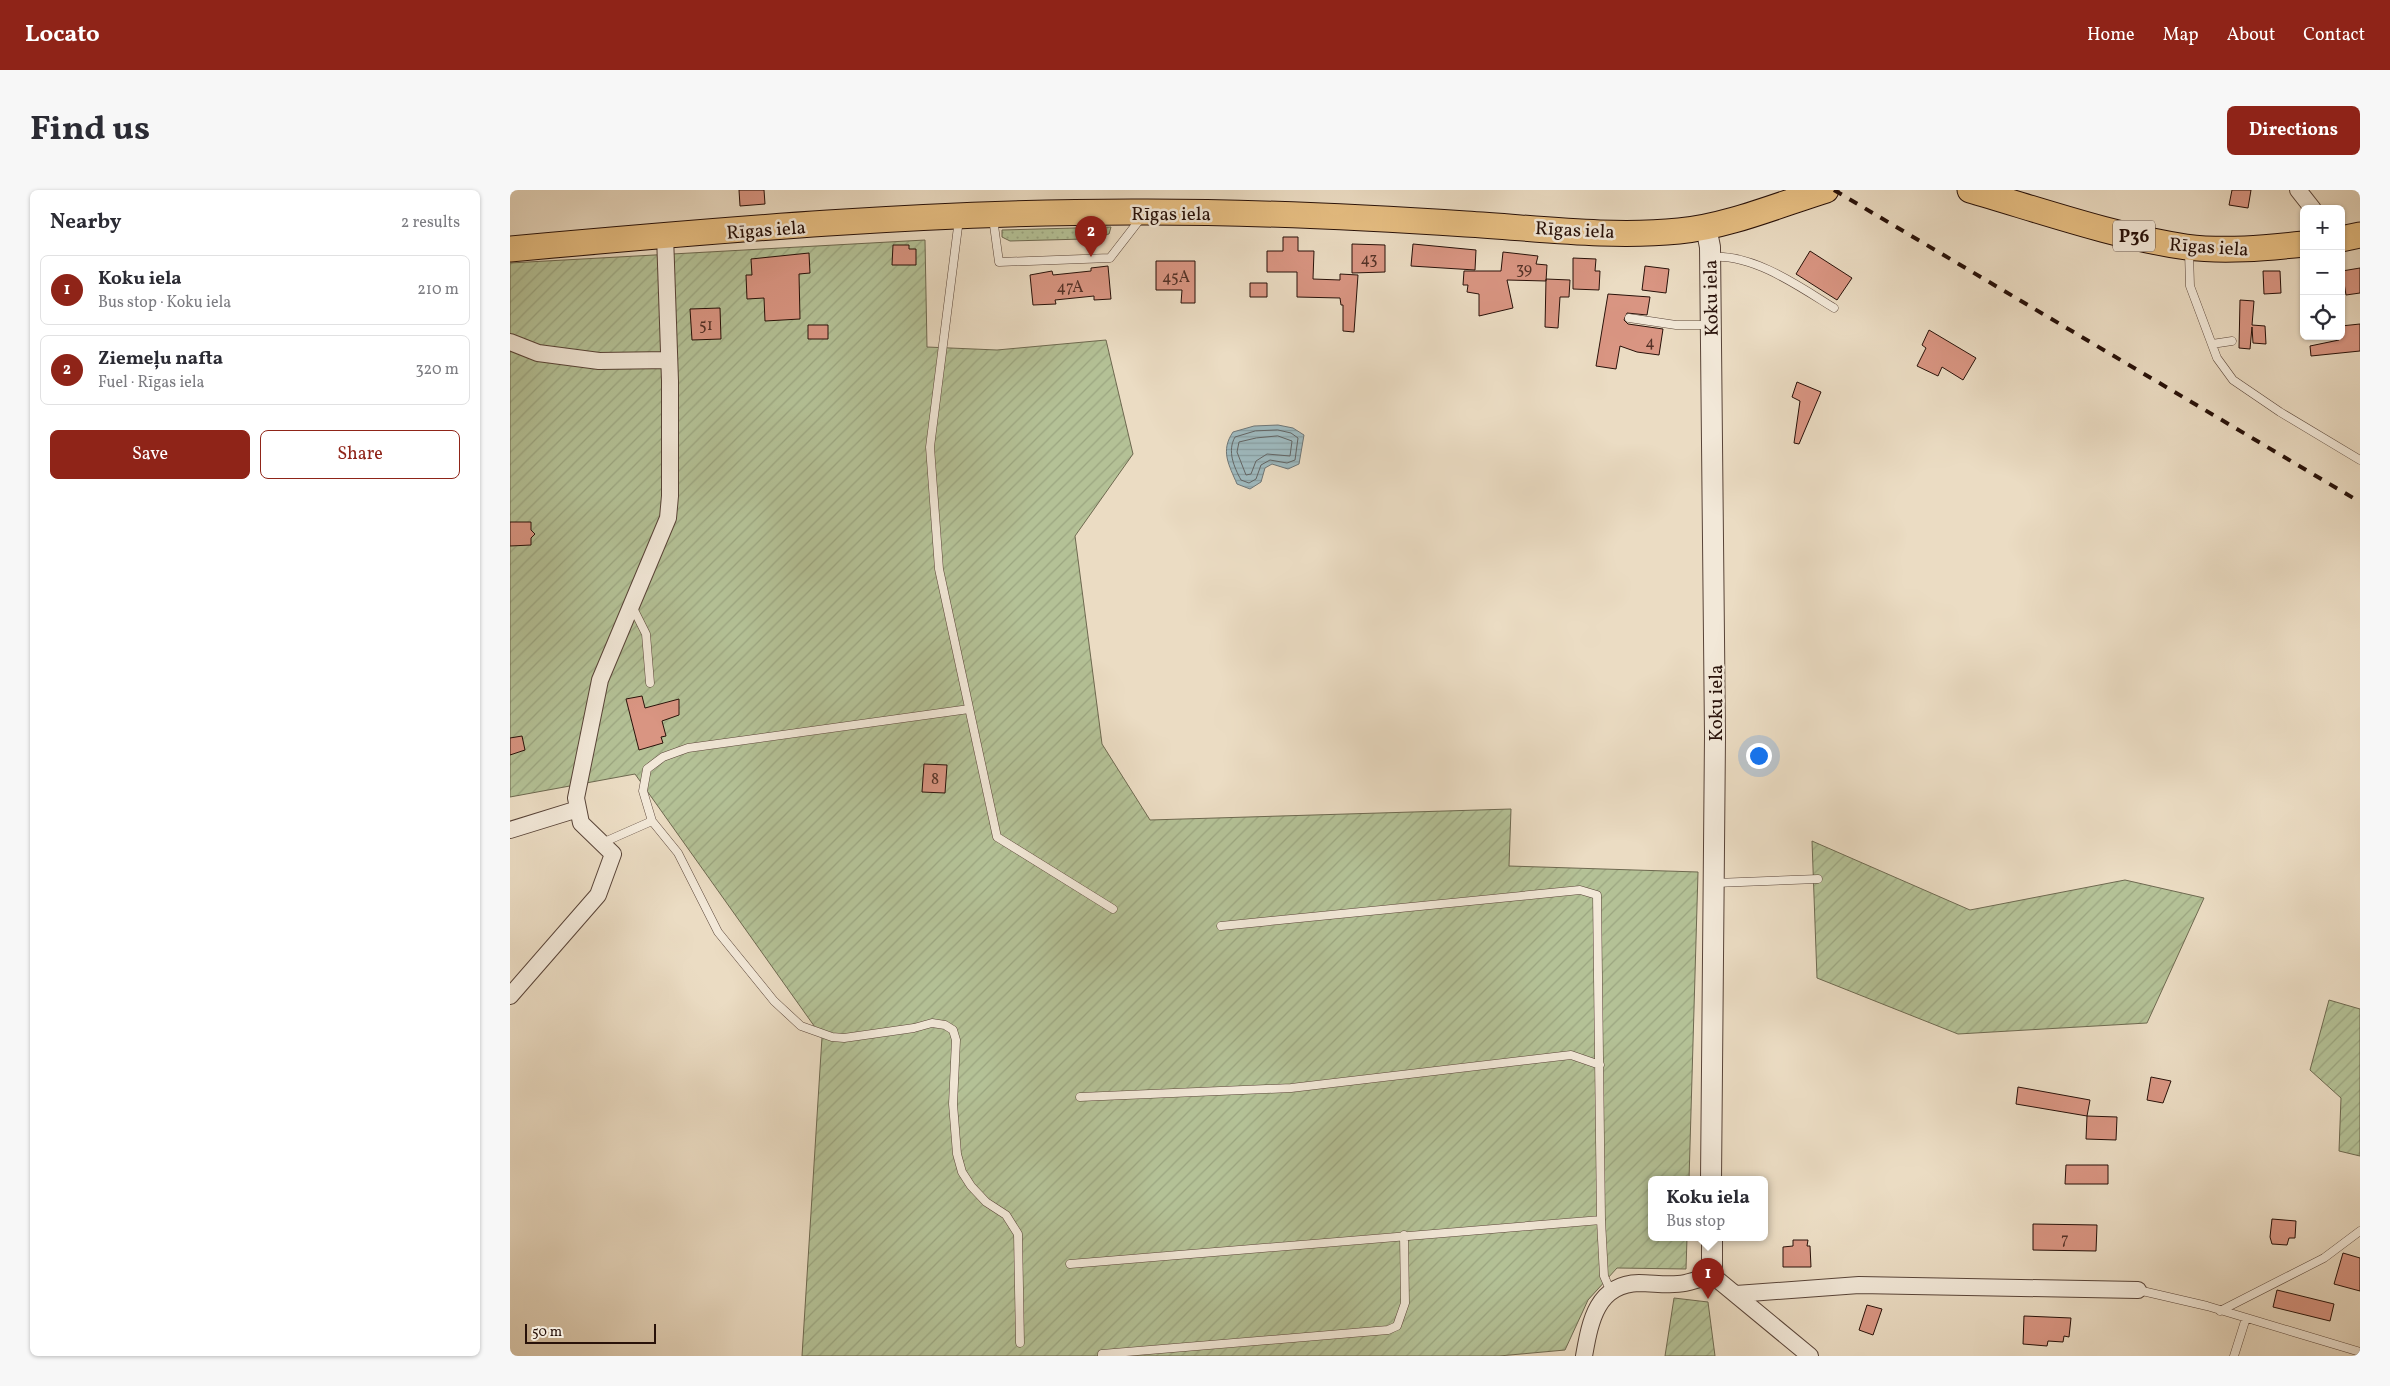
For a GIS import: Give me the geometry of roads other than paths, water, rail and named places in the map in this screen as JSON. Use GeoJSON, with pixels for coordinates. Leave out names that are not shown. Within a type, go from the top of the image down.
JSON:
{"type":"FeatureCollection","features":[{"type":"Feature","properties":{"kind":"main road","name":"Rīgas iela"},"geometry":{"type":"LineString","coordinates":[[510,249],[665,235],[992,215],[1145,212],[1326,215],[1601,232],[1678,231],[1706,227],[1826,190]]}},
{"type":"Feature","properties":{"kind":"main road","name":"Rīgas iela"},"geometry":{"type":"LineString","coordinates":[[1970,190],[2137,237],[2189,247],[2255,249],[2300,244]]}},
{"type":"Feature","properties":{"kind":"main road"},"geometry":{"type":"LineString","coordinates":[[2345,238],[2360,235]]}},
{"type":"Feature","properties":{"kind":"street"},"geometry":{"type":"LineString","coordinates":[[2298,190],[2311,205]]}},
{"type":"Feature","properties":{"kind":"street","name":"Koku iela"},"geometry":{"type":"LineString","coordinates":[[1706,227],[1710,258],[1715,736],[1711,1176]]}},
{"type":"Feature","properties":{"kind":"street"},"geometry":{"type":"LineString","coordinates":[[510,996],[598,895],[613,854],[581,823],[576,798],[600,680],[668,518],[670,496],[669,360],[665,235]]}},
{"type":"Feature","properties":{"kind":"street"},"geometry":{"type":"LineString","coordinates":[[510,342],[538,353],[599,361],[669,360]]}},
{"type":"Feature","properties":{"kind":"street"},"geometry":{"type":"LineString","coordinates":[[510,830],[578,809]]}},
{"type":"Feature","properties":{"kind":"street"},"geometry":{"type":"LineString","coordinates":[[1712,1241],[1712,1275]]}},
{"type":"Feature","properties":{"kind":"street"},"geometry":{"type":"LineString","coordinates":[[1584,1356],[1592,1315],[1599,1302],[1611,1292],[1636,1283],[1684,1284],[1712,1275]]}},
{"type":"Feature","properties":{"kind":"street"},"geometry":{"type":"LineString","coordinates":[[1712,1275],[1810,1356]]}},
{"type":"Feature","properties":{"kind":"street"},"geometry":{"type":"LineString","coordinates":[[1736,1294],[1859,1286],[2138,1290]]}},
{"type":"Feature","properties":{"kind":"lane"},"geometry":{"type":"LineString","coordinates":[[992,215],[999,262],[1110,258],[1145,212]]}},
{"type":"Feature","properties":{"kind":"lane"},"geometry":{"type":"LineString","coordinates":[[960,217],[930,447],[939,569],[997,837],[1113,909]]}},
{"type":"Feature","properties":{"kind":"lane"},"geometry":{"type":"LineString","coordinates":[[2189,247],[2190,286],[2217,358],[2233,380],[2280,412],[2360,460]]}},
{"type":"Feature","properties":{"kind":"lane"},"geometry":{"type":"LineString","coordinates":[[1710,258],[1723,256],[1767,270],[1791,281],[1834,308]]}},
{"type":"Feature","properties":{"kind":"lane"},"geometry":{"type":"LineString","coordinates":[[1629,318],[1676,325],[1711,325]]}},
{"type":"Feature","properties":{"kind":"lane"},"geometry":{"type":"LineString","coordinates":[[2212,344],[2232,341]]}},
{"type":"Feature","properties":{"kind":"lane"},"geometry":{"type":"LineString","coordinates":[[632,604],[646,634],[650,683]]}},
{"type":"Feature","properties":{"kind":"lane"},"geometry":{"type":"LineString","coordinates":[[969,709],[688,748],[663,757],[647,769],[643,791],[652,822],[678,853],[718,932],[774,1001],[801,1026],[832,1037],[844,1038],[914,1028],[932,1023],[945,1025],[952,1030],[956,1040],[953,1104],[957,1154],[962,1172],[970,1186],[986,1202],[1006,1215],[1018,1234],[1020,1342]]}},
{"type":"Feature","properties":{"kind":"lane"},"geometry":{"type":"LineString","coordinates":[[602,843],[652,822]]}},
{"type":"Feature","properties":{"kind":"lane"},"geometry":{"type":"LineString","coordinates":[[1713,883],[1818,879]]}},
{"type":"Feature","properties":{"kind":"lane"},"geometry":{"type":"LineString","coordinates":[[1221,926],[1580,890],[1597,895],[1601,1220],[1604,1276],[1611,1292]]}},
{"type":"Feature","properties":{"kind":"lane"},"geometry":{"type":"LineString","coordinates":[[1080,1098],[1291,1088],[1571,1054],[1600,1065]]}},
{"type":"Feature","properties":{"kind":"lane"},"geometry":{"type":"LineString","coordinates":[[1070,1264],[1601,1220]]}},
{"type":"Feature","properties":{"kind":"lane"},"geometry":{"type":"LineString","coordinates":[[2220,1311],[2324,1258],[2360,1231]]}},
{"type":"Feature","properties":{"kind":"lane"},"geometry":{"type":"LineString","coordinates":[[1102,1356],[1102,1354],[1388,1330],[1397,1326],[1405,1303],[1404,1235]]}},
{"type":"Feature","properties":{"kind":"lane"},"geometry":{"type":"LineString","coordinates":[[2138,1290],[2246,1318],[2360,1352]]}},
{"type":"Feature","properties":{"kind":"lane"},"geometry":{"type":"LineString","coordinates":[[2234,1356],[2246,1318]]}},
{"type":"Feature","properties":{"kind":"water"},"geometry":{"type":"Polygon","coordinates":[[[1278,425],[1293,428],[1304,435],[1299,464],[1288,469],[1272,464],[1265,468],[1261,482],[1250,489],[1237,484],[1226,452],[1233,432],[1254,426],[1278,425]]]}},
{"type":"Feature","properties":{"kind":"railway"},"geometry":{"type":"LineString","coordinates":[[1834,190],[2360,502]]}},
{"type":"Feature","properties":{"kind":"place","name":"Ziemeļu nafta"},"geometry":{"type":"Point","coordinates":[1091,257]}},
{"type":"Feature","properties":{"kind":"place","name":"Koku iela"},"geometry":{"type":"Point","coordinates":[1708,1299]}}]}
